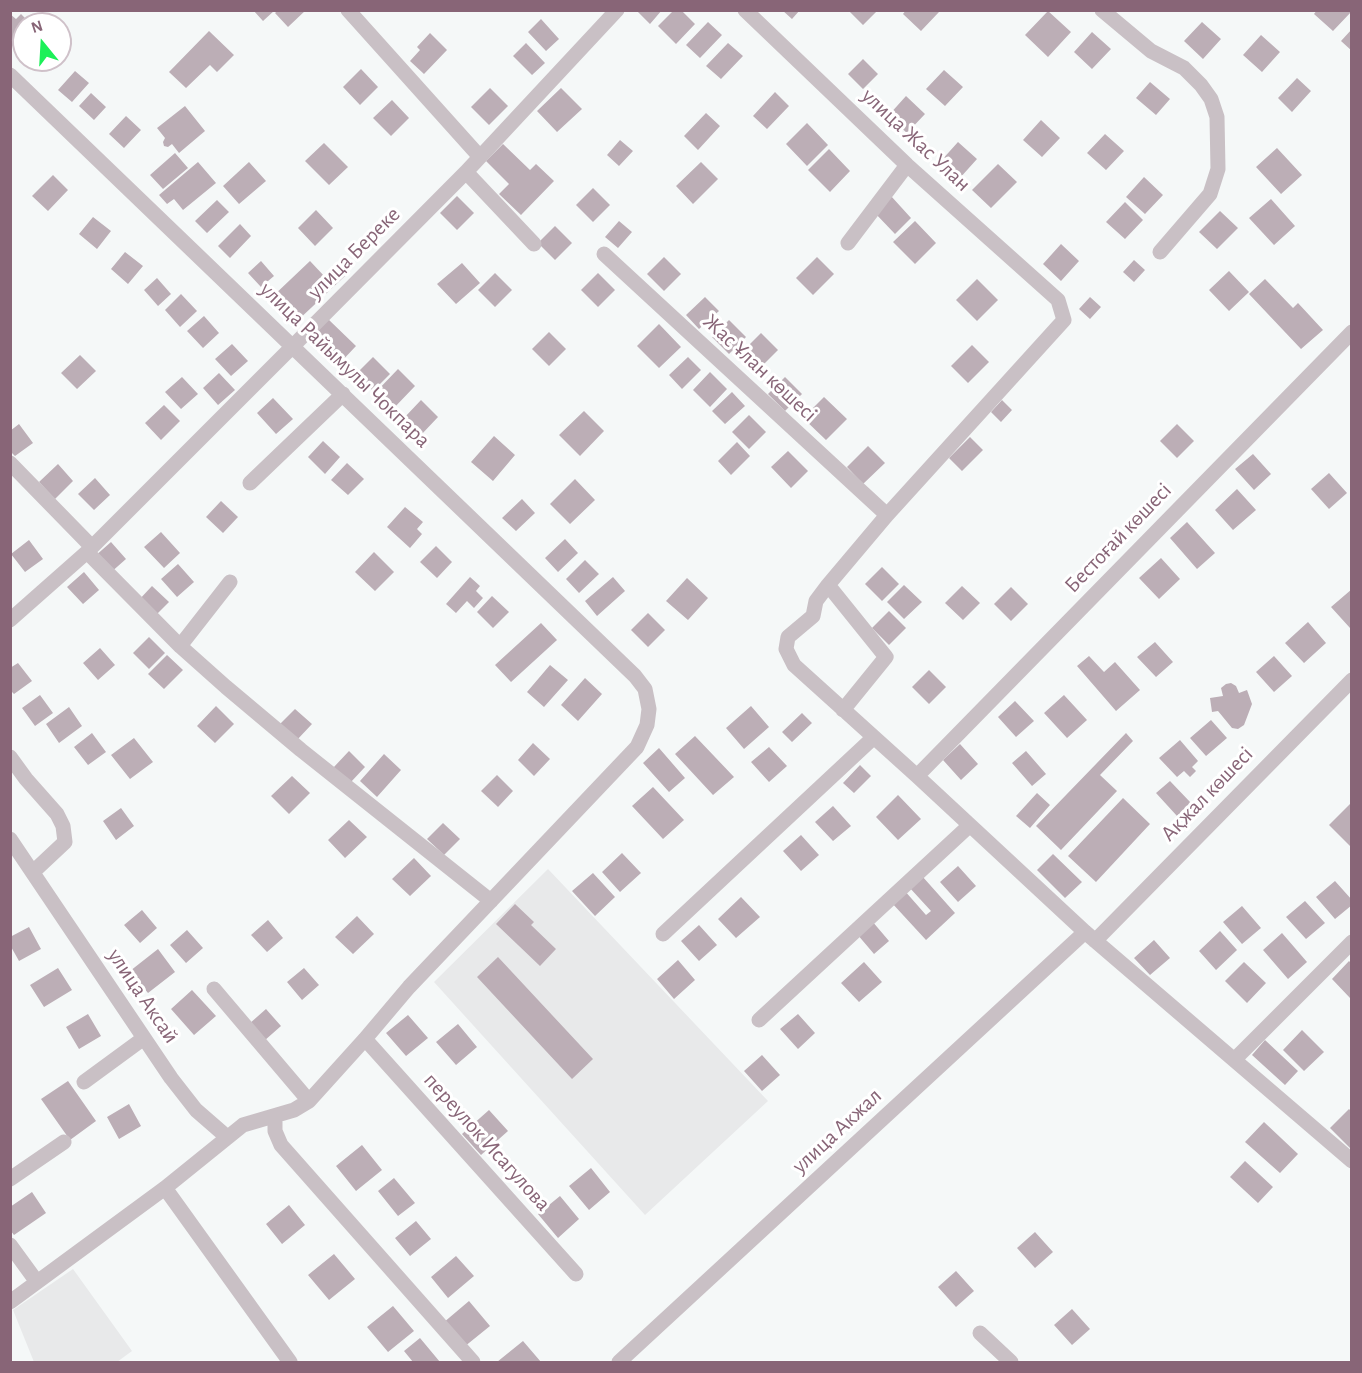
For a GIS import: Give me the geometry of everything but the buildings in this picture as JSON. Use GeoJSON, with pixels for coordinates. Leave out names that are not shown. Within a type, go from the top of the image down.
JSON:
{"type":"FeatureCollection","features":[{"type":"Feature","properties":{"kind":"street"},"geometry":{"type":"LineString","coordinates":[[348,10],[480,157]]}},
{"type":"Feature","properties":{"kind":"street","name":"улица Береке"},"geometry":{"type":"LineString","coordinates":[[10,620],[89,549],[293,346],[466,172],[618,10]]}},
{"type":"Feature","properties":{"kind":"street","name":"улица Жас Улан"},"geometry":{"type":"LineString","coordinates":[[745,10],[907,165],[1058,300],[1064,320],[886,515]]}},
{"type":"Feature","properties":{"kind":"street"},"geometry":{"type":"LineString","coordinates":[[1102,10],[1151,51],[1184,68],[1202,85],[1212,99],[1216,117],[1218,169],[1210,194],[1160,252]]}},
{"type":"Feature","properties":{"kind":"street","name":"улица Райымулы Чокпара"},"geometry":{"type":"LineString","coordinates":[[10,75],[635,676],[645,689],[649,709],[647,725],[637,747],[491,901]]}},
{"type":"Feature","properties":{"kind":"street"},"geometry":{"type":"LineString","coordinates":[[848,243],[907,165]]}},
{"type":"Feature","properties":{"kind":"street"},"geometry":{"type":"LineString","coordinates":[[466,172],[534,244]]}},
{"type":"Feature","properties":{"kind":"street","name":"Жас Ұлан көшесі"},"geometry":{"type":"LineString","coordinates":[[604,254],[886,515]]}},
{"type":"Feature","properties":{"kind":"street","name":"Бестоғай көшесі"},"geometry":{"type":"LineString","coordinates":[[917,776],[1352,332]]}},
{"type":"Feature","properties":{"kind":"street"},"geometry":{"type":"LineString","coordinates":[[250,483],[343,394]]}},
{"type":"Feature","properties":{"kind":"street"},"geometry":{"type":"LineString","coordinates":[[10,463],[180,646],[301,750],[491,901],[409,987],[365,1040],[309,1101],[294,1110],[243,1125],[165,1188],[10,1302]]}},
{"type":"Feature","properties":{"kind":"street"},"geometry":{"type":"LineString","coordinates":[[886,515],[816,601],[813,616],[788,637],[786,649],[794,665],[1090,937],[1352,1161]]}},
{"type":"Feature","properties":{"kind":"street"},"geometry":{"type":"LineString","coordinates":[[180,646],[230,582]]}},
{"type":"Feature","properties":{"kind":"street"},"geometry":{"type":"LineString","coordinates":[[828,585],[886,657],[843,710]]}},
{"type":"Feature","properties":{"kind":"street","name":"Ақжал көшесі"},"geometry":{"type":"LineString","coordinates":[[1090,937],[1352,680]]}},
{"type":"Feature","properties":{"kind":"street"},"geometry":{"type":"LineString","coordinates":[[663,934],[873,738]]}},
{"type":"Feature","properties":{"kind":"street"},"geometry":{"type":"LineString","coordinates":[[10,757],[57,814],[63,826],[65,842],[33,872]]}},
{"type":"Feature","properties":{"kind":"street"},"geometry":{"type":"LineString","coordinates":[[759,1020],[969,826]]}},
{"type":"Feature","properties":{"kind":"street","name":"улица Аксай"},"geometry":{"type":"LineString","coordinates":[[10,839],[144,1038],[196,1110],[227,1137]]}},
{"type":"Feature","properties":{"kind":"street","name":"улица Акжал"},"geometry":{"type":"LineString","coordinates":[[619,1362],[1090,937]]}},
{"type":"Feature","properties":{"kind":"street"},"geometry":{"type":"LineString","coordinates":[[1234,1060],[1352,942]]}},
{"type":"Feature","properties":{"kind":"street"},"geometry":{"type":"LineString","coordinates":[[213,989],[309,1101]]}},
{"type":"Feature","properties":{"kind":"street"},"geometry":{"type":"LineString","coordinates":[[84,1082],[144,1038]]}},
{"type":"Feature","properties":{"kind":"street","name":"переулок Исагулова"},"geometry":{"type":"LineString","coordinates":[[365,1040],[576,1274]]}},
{"type":"Feature","properties":{"kind":"street"},"geometry":{"type":"LineString","coordinates":[[274,1116],[275,1131],[281,1145],[473,1362]]}},
{"type":"Feature","properties":{"kind":"street"},"geometry":{"type":"LineString","coordinates":[[10,1179],[64,1142]]}},
{"type":"Feature","properties":{"kind":"street"},"geometry":{"type":"LineString","coordinates":[[165,1188],[290,1362]]}},
{"type":"Feature","properties":{"kind":"street"},"geometry":{"type":"LineString","coordinates":[[10,1245],[37,1282]]}},
{"type":"Feature","properties":{"kind":"street"},"geometry":{"type":"LineString","coordinates":[[980,1333],[1011,1362]]}},
{"type":"Feature","properties":{"kind":"shaded area"},"geometry":{"type":"Polygon","coordinates":[[[548,869],[768,1101],[645,1215],[434,982],[548,869]]]}},
{"type":"Feature","properties":{"kind":"shaded area"},"geometry":{"type":"Polygon","coordinates":[[[73,1269],[132,1351],[117,1362],[34,1362],[13,1310],[73,1269]]]}}]}
